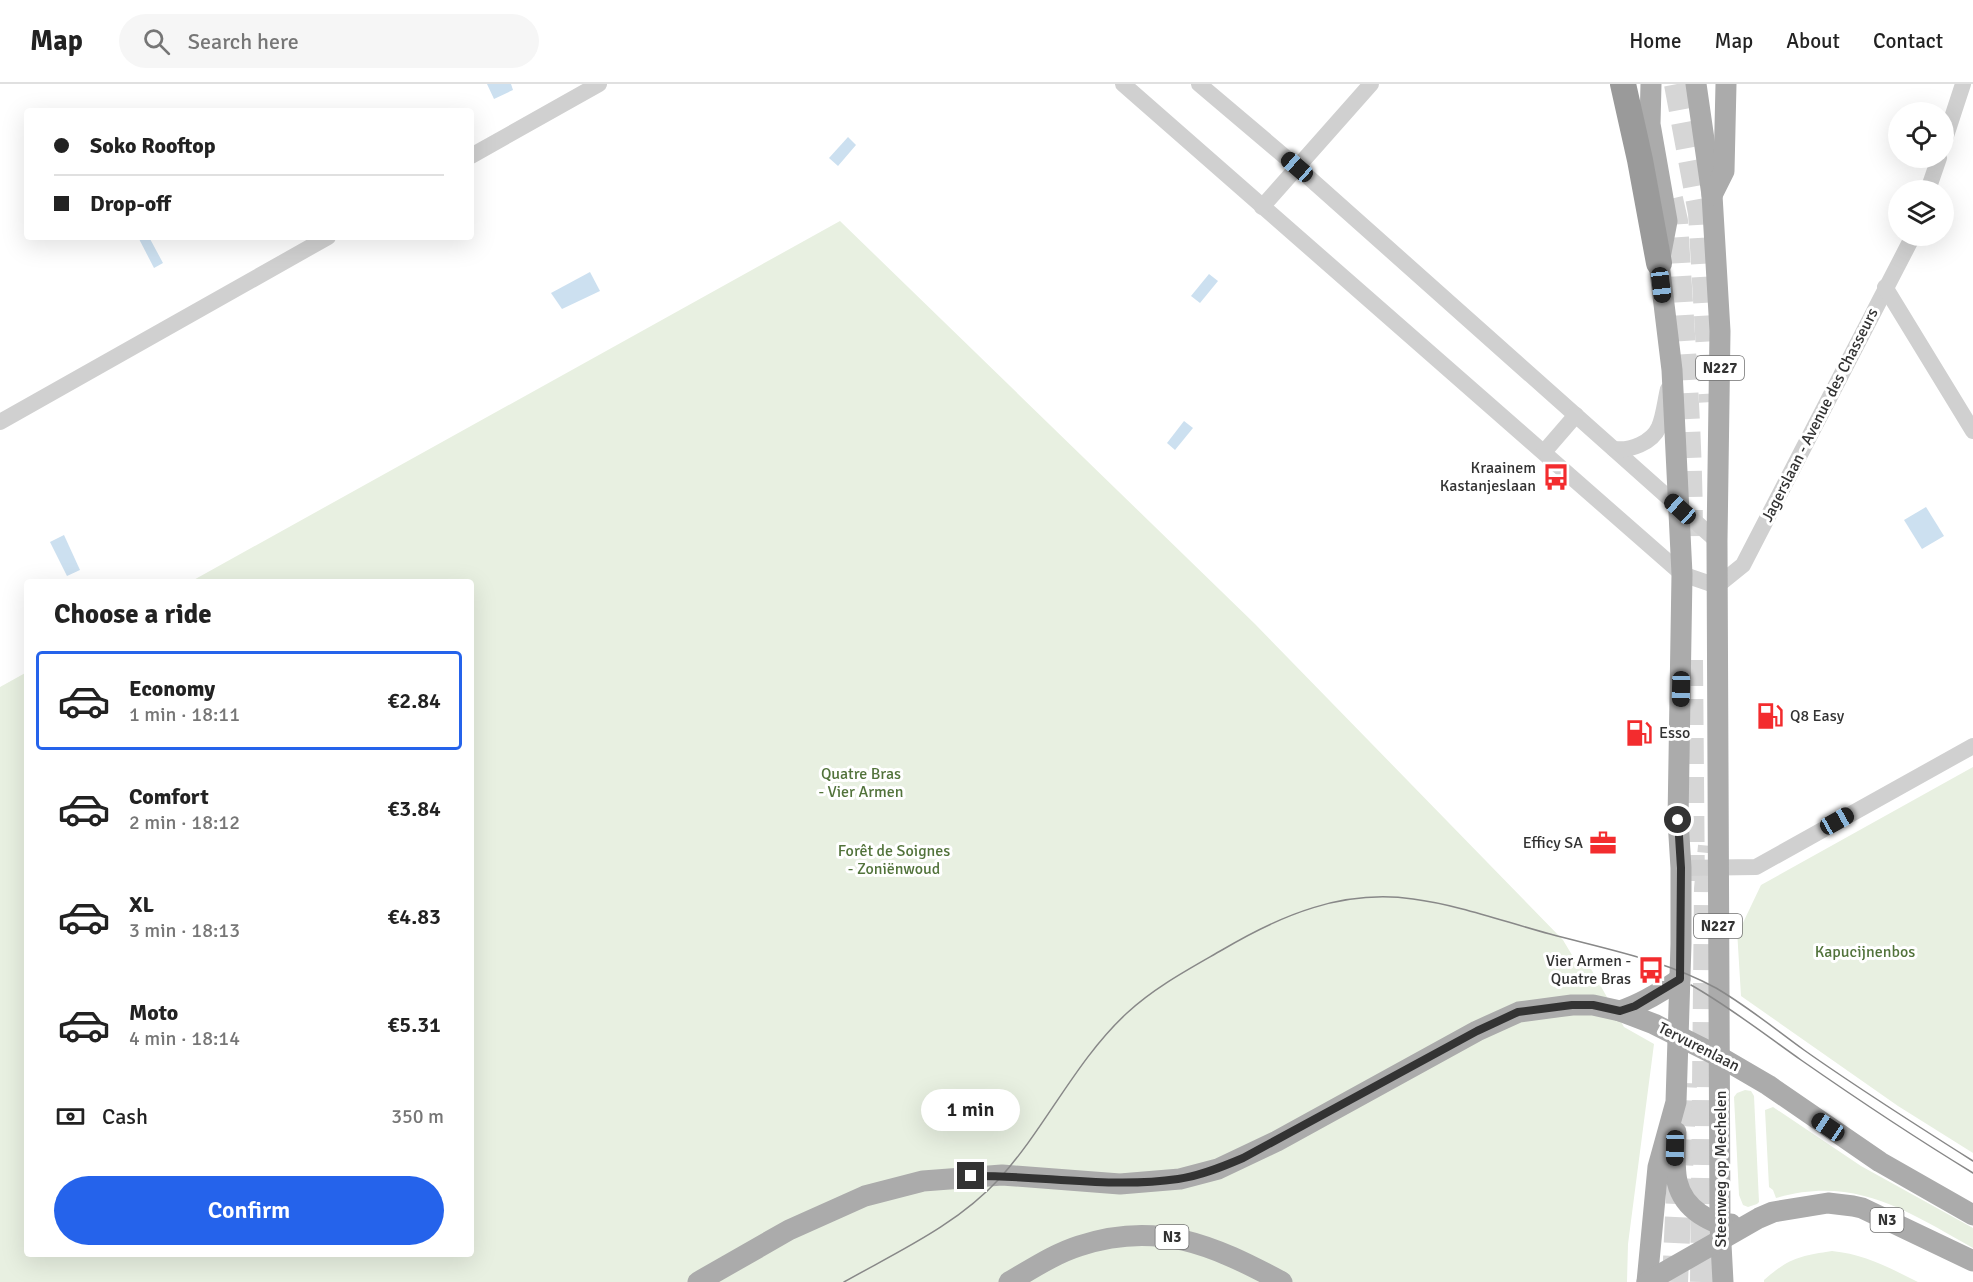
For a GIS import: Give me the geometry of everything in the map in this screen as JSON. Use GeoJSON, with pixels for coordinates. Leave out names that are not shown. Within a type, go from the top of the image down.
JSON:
{"type":"FeatureCollection","features":[{"type":"Feature","properties":{"kind":"highway"},"geometry":{"type":"LineString","coordinates":[[1623,84],[1659,263]]}},
{"type":"Feature","properties":{"kind":"main road","name":"N227"},"geometry":{"type":"LineString","coordinates":[[1651,84],[1650,124],[1666,221],[1659,263],[1672,370],[1682,574],[1678,820],[1681,868],[1680,979],[1675,1171],[1679,1190],[1689,1206],[1721,1232]]}},
{"type":"Feature","properties":{"kind":"main road"},"geometry":{"type":"LineString","coordinates":[[1696,84],[1712,195]]}},
{"type":"Feature","properties":{"kind":"main road","name":"N227"},"geometry":{"type":"LineString","coordinates":[[1718,868],[1717,541],[1720,331],[1712,195],[1724,171],[1726,84]]}},
{"type":"Feature","properties":{"kind":"main road","name":"Steenweg op Mechelen"},"geometry":{"type":"LineString","coordinates":[[1718,868],[1723,1282]]}},
{"type":"Feature","properties":{"kind":"main road"},"geometry":{"type":"LineString","coordinates":[[1620,1011],[1635,1006],[1680,979]]}},
{"type":"Feature","properties":{"kind":"main road","name":"Tervurenlaan"},"geometry":{"type":"LineString","coordinates":[[698,1282],[789,1230],[865,1196],[923,1180],[1002,1175],[1120,1184],[1180,1179],[1209,1172],[1269,1145],[1477,1031],[1518,1012],[1572,1005],[1593,1005],[1620,1011],[1654,1024],[1720,1057],[1768,1085],[1880,1162],[1973,1215]]}},
{"type":"Feature","properties":{"kind":"main road"},"geometry":{"type":"LineString","coordinates":[[1647,1282],[1658,1167],[1676,1102]]}},
{"type":"Feature","properties":{"kind":"main road","name":"N3"},"geometry":{"type":"LineString","coordinates":[[1721,1232],[1773,1212],[1828,1203],[1862,1208],[1973,1261]]}},
{"type":"Feature","properties":{"kind":"main road"},"geometry":{"type":"LineString","coordinates":[[1647,1282],[1721,1232]]}},
{"type":"Feature","properties":{"kind":"main road","name":"N3"},"geometry":{"type":"LineString","coordinates":[[1009,1282],[1056,1256],[1091,1242],[1147,1234],[1196,1243],[1222,1252],[1282,1282]]}},
{"type":"Feature","properties":{"kind":"street"},"geometry":{"type":"LineString","coordinates":[[474,154],[599,84]]}},
{"type":"Feature","properties":{"kind":"street"},"geometry":{"type":"LineString","coordinates":[[1123,84],[1682,574],[1717,586]]}},
{"type":"Feature","properties":{"kind":"street"},"geometry":{"type":"LineString","coordinates":[[1199,84],[1297,167],[1717,541]]}},
{"type":"Feature","properties":{"kind":"street"},"geometry":{"type":"LineString","coordinates":[[1262,207],[1371,84]]}},
{"type":"Feature","properties":{"kind":"street"},"geometry":{"type":"LineString","coordinates":[[1954,111],[1963,84]]}},
{"type":"Feature","properties":{"kind":"street"},"geometry":{"type":"LineString","coordinates":[[0,422],[323,240]]}},
{"type":"Feature","properties":{"kind":"street","name":"Jagerslaan - Avenue des Chasseurs"},"geometry":{"type":"LineString","coordinates":[[1717,586],[1743,565],[1908,246]]}},
{"type":"Feature","properties":{"kind":"street"},"geometry":{"type":"LineString","coordinates":[[1886,287],[1973,431]]}},
{"type":"Feature","properties":{"kind":"street"},"geometry":{"type":"LineString","coordinates":[[1614,449],[1634,448],[1656,432],[1661,423],[1672,370]]}},
{"type":"Feature","properties":{"kind":"street"},"geometry":{"type":"LineString","coordinates":[[1544,452],[1576,415]]}},
{"type":"Feature","properties":{"kind":"street"},"geometry":{"type":"LineString","coordinates":[[1681,868],[1756,867],[1973,746]]}},
{"type":"Feature","properties":{"kind":"green space","name":"Forêt de Soignes - Zoniënwoud"},"geometry":{"type":"Polygon","coordinates":[[[840,221],[1255,624],[1563,940],[1578,965],[1591,969],[1624,1027],[1654,1044],[1628,1244],[1627,1282],[0,1282],[0,687],[24,674],[24,1257],[474,1257],[474,579],[195,579],[840,221]]]}},
{"type":"Feature","properties":{"kind":"green space","name":"Kapucijnenbos"},"geometry":{"type":"Polygon","coordinates":[[[1973,767],[1973,1153],[1898,1106],[1741,996],[1737,930],[1741,927],[1761,885],[1973,767]]]}},
{"type":"Feature","properties":{"kind":"green space"},"geometry":{"type":"Polygon","coordinates":[[[1745,1090],[1751,1091],[1754,1096],[1759,1202],[1748,1207],[1743,1205],[1739,1195],[1734,1097],[1745,1090]]]}},
{"type":"Feature","properties":{"kind":"green space"},"geometry":{"type":"Polygon","coordinates":[[[1773,1107],[1861,1166],[1973,1228],[1973,1248],[1902,1210],[1879,1200],[1856,1194],[1831,1191],[1804,1192],[1776,1198],[1769,1187],[1765,1110],[1773,1107]]]}},
{"type":"Feature","properties":{"kind":"green space"},"geometry":{"type":"Polygon","coordinates":[[[1832,1251],[1866,1258],[1918,1282],[1764,1282],[1788,1262],[1832,1251]]]}},
{"type":"Feature","properties":{"kind":"water"},"geometry":{"type":"Polygon","coordinates":[[[487,84],[511,84],[513,90],[494,99],[487,84]]]}},
{"type":"Feature","properties":{"kind":"water"},"geometry":{"type":"Polygon","coordinates":[[[848,137],[856,145],[838,166],[829,158],[848,137]]]}},
{"type":"Feature","properties":{"kind":"water"},"geometry":{"type":"Polygon","coordinates":[[[140,240],[151,240],[163,263],[154,268],[140,240]]]}},
{"type":"Feature","properties":{"kind":"water"},"geometry":{"type":"Polygon","coordinates":[[[590,272],[600,291],[562,309],[551,293],[590,272]]]}},
{"type":"Feature","properties":{"kind":"water"},"geometry":{"type":"Polygon","coordinates":[[[1209,274],[1218,281],[1200,303],[1191,296],[1209,274]]]}},
{"type":"Feature","properties":{"kind":"water"},"geometry":{"type":"Polygon","coordinates":[[[1184,421],[1193,428],[1175,450],[1167,443],[1184,421]]]}},
{"type":"Feature","properties":{"kind":"water"},"geometry":{"type":"Polygon","coordinates":[[[1926,507],[1944,536],[1922,549],[1904,520],[1926,507]]]}},
{"type":"Feature","properties":{"kind":"water"},"geometry":{"type":"Polygon","coordinates":[[[64,535],[80,570],[67,576],[50,542],[64,535]]]}},
{"type":"Feature","properties":{"kind":"tunnel"},"geometry":{"type":"LineString","coordinates":[[1677,84],[1701,213],[1712,402]]}},
{"type":"Feature","properties":{"kind":"tunnel"},"geometry":{"type":"LineString","coordinates":[[1670,199],[1675,221],[1685,380],[1690,540]]}},
{"type":"Feature","properties":{"kind":"tunnel"},"geometry":{"type":"LineString","coordinates":[[1690,660],[1692,894]]}},
{"type":"Feature","properties":{"kind":"tunnel"},"geometry":{"type":"LineString","coordinates":[[1703,1282],[1707,889],[1711,846]]}},
{"type":"Feature","properties":{"kind":"tunnel"},"geometry":{"type":"LineString","coordinates":[[1675,1282],[1684,1083]]}},
{"type":"Feature","properties":{"kind":"tram line"},"geometry":{"type":"LineString","coordinates":[[844,1282],[926,1236],[983,1195],[1017,1158],[1092,1051],[1127,1013],[1149,995],[1185,971],[1267,926],[1313,908],[1362,898],[1413,899],[1447,905],[1635,956],[1697,978],[1739,1002],[1846,1079],[1973,1161]]}},
{"type":"Feature","properties":{"kind":"tram line"},"geometry":{"type":"LineString","coordinates":[[1691,985],[1864,1103],[1973,1173]]}},
{"type":"Feature","properties":{"kind":"place","name":"Kraainem Kastanjeslaan"},"geometry":{"type":"Point","coordinates":[1556,477]}},
{"type":"Feature","properties":{"kind":"place","name":"Q8 Easy"},"geometry":{"type":"Point","coordinates":[1770,716]}},
{"type":"Feature","properties":{"kind":"place","name":"Esso"},"geometry":{"type":"Point","coordinates":[1639,733]}},
{"type":"Feature","properties":{"kind":"place","name":"Efficy SA"},"geometry":{"type":"Point","coordinates":[1603,843]}},
{"type":"Feature","properties":{"kind":"place","name":"Vier Armen - Quatre Bras"},"geometry":{"type":"Point","coordinates":[1651,970]}},
{"type":"Feature","properties":{"kind":"route"},"geometry":{"type":"LineString","coordinates":[[971,1176],[1002,1175],[1120,1184],[1180,1179],[1209,1172],[1277,1141],[1477,1031],[1518,1012],[1572,1005],[1593,1005],[1620,1011],[1655,996],[1680,979],[1681,868],[1678,820]]}},
{"type":"Feature","properties":{"kind":"park label","name":"Quatre Bras - Vier Armen"},"geometry":{"type":"Point","coordinates":[861,783]}}]}
